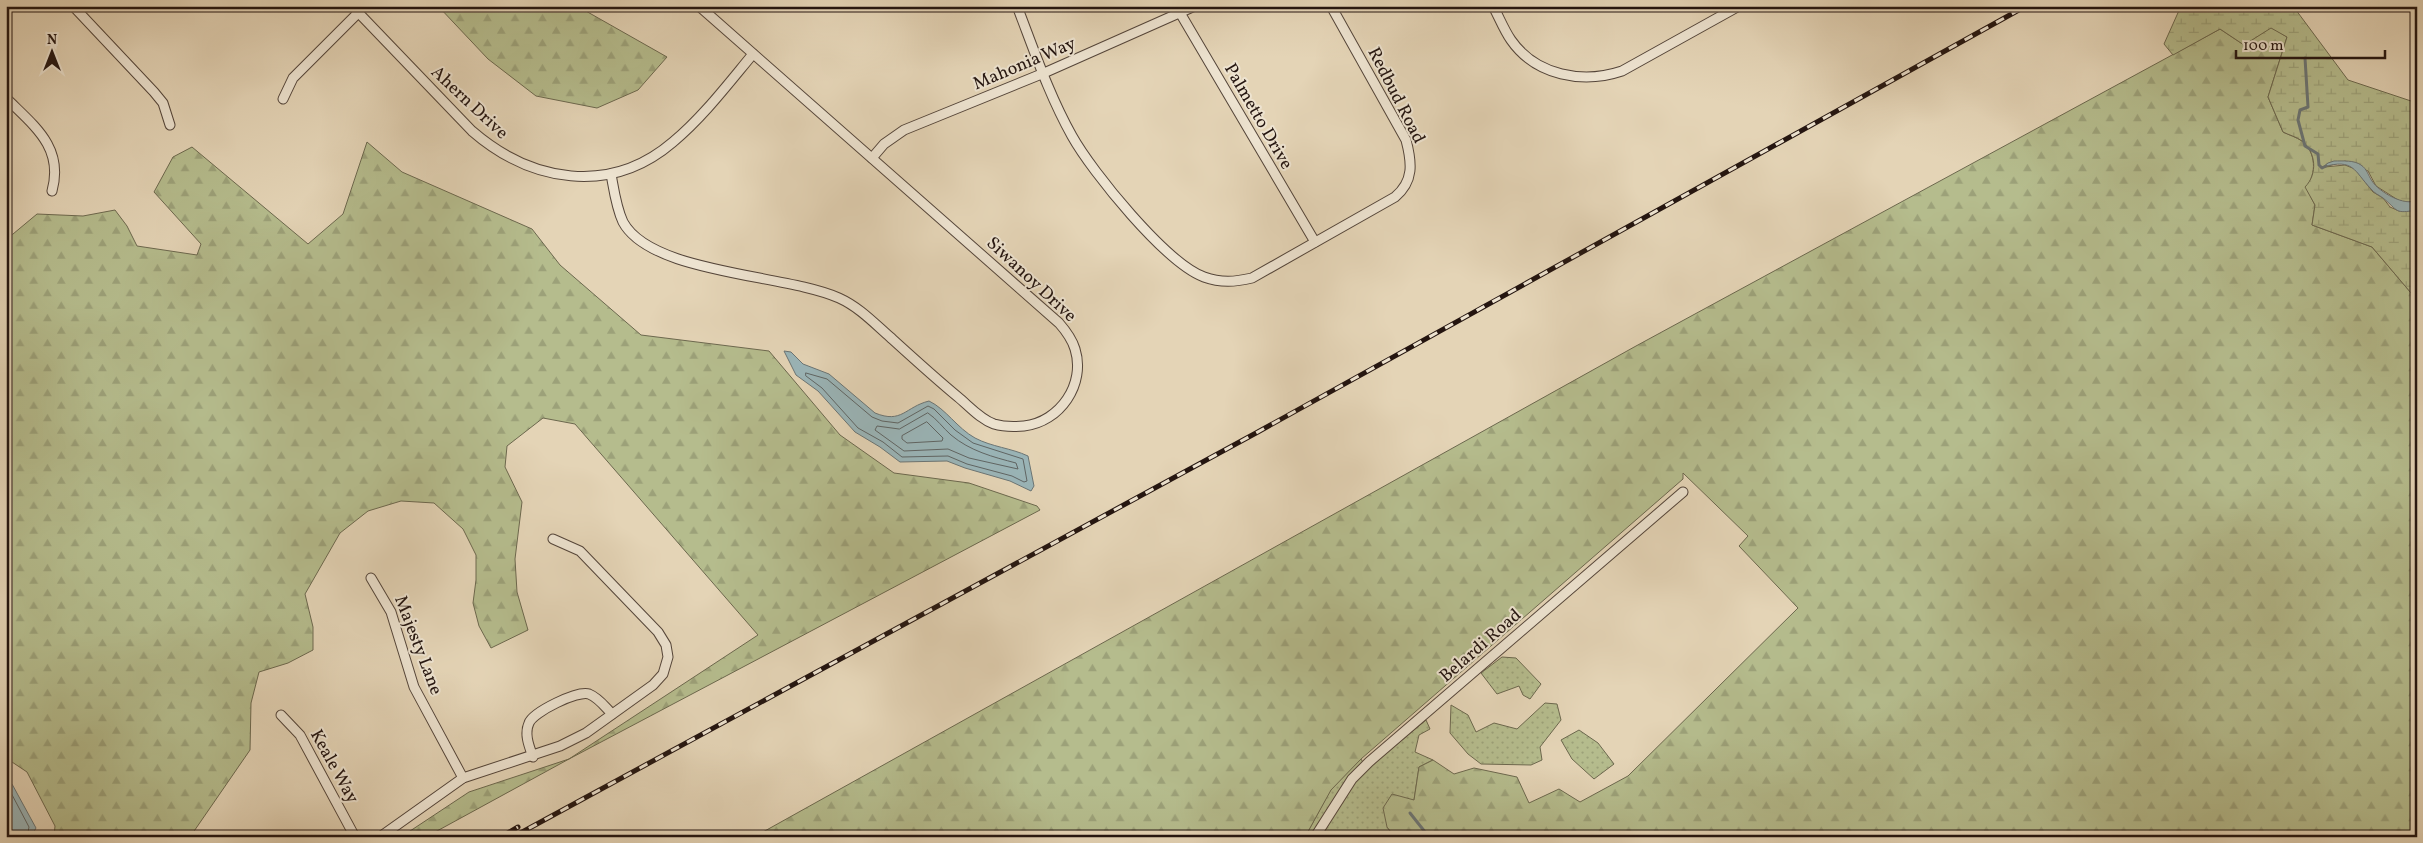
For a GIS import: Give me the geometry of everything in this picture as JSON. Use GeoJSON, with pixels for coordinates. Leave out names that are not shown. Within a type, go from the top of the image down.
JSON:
{"type":"FeatureCollection","features":[{"type":"Feature","properties":{"kind":"street"},"geometry":{"type":"LineString","coordinates":[[73,6],[154,92],[163,104],[170,125]]}},
{"type":"Feature","properties":{"kind":"street","name":"Siwanoy Drive"},"geometry":{"type":"LineString","coordinates":[[611,174],[615,199],[623,222],[635,237],[652,249],[703,265],[821,290],[841,299],[860,310],[979,415],[993,424],[1009,427],[1029,425],[1046,420],[1059,411],[1070,398],[1076,373],[1076,350],[1070,336],[1039,305],[699,6]]}},
{"type":"Feature","properties":{"kind":"street","name":"Redbud Road"},"geometry":{"type":"LineString","coordinates":[[1017,6],[1057,107],[1091,167],[1114,195],[1159,243],[1186,266],[1202,276],[1218,281],[1236,282],[1252,278],[1395,197],[1409,181],[1411,170],[1406,140],[1331,6]]}},
{"type":"Feature","properties":{"kind":"street","name":"Mahonia Way"},"geometry":{"type":"LineString","coordinates":[[872,158],[884,144],[904,130],[1044,72],[1178,10],[1195,6]]}},
{"type":"Feature","properties":{"kind":"street"},"geometry":{"type":"LineString","coordinates":[[1493,6],[1512,41],[1531,59],[1546,69],[1584,78],[1622,71],[1739,6]]}},
{"type":"Feature","properties":{"kind":"street"},"geometry":{"type":"LineString","coordinates":[[283,99],[293,78],[355,10]]}},
{"type":"Feature","properties":{"kind":"street","name":"Ahern Drive"},"geometry":{"type":"LineString","coordinates":[[355,10],[472,131],[494,150],[543,172],[578,176],[611,174],[635,166],[673,142],[710,105],[753,54]]}},
{"type":"Feature","properties":{"kind":"street","name":"Palmetto Drive"},"geometry":{"type":"LineString","coordinates":[[1178,10],[1315,242]]}},
{"type":"Feature","properties":{"kind":"street"},"geometry":{"type":"LineString","coordinates":[[6,98],[49,145],[56,168],[52,191]]}},
{"type":"Feature","properties":{"kind":"street","name":"Belardi Road"},"geometry":{"type":"LineString","coordinates":[[1315,837],[1342,793],[1369,762],[1683,492]]}},
{"type":"Feature","properties":{"kind":"street"},"geometry":{"type":"LineString","coordinates":[[380,837],[463,778],[532,757],[560,746],[586,732],[653,685],[663,674],[668,657],[666,645],[658,632],[580,551],[553,539]]}},
{"type":"Feature","properties":{"kind":"street","name":"Majesty Lane"},"geometry":{"type":"LineString","coordinates":[[371,578],[391,612],[414,687],[463,778]]}},
{"type":"Feature","properties":{"kind":"street"},"geometry":{"type":"LineString","coordinates":[[532,757],[526,738],[529,722],[534,716],[573,695],[583,692],[590,694],[600,701],[612,714]]}},
{"type":"Feature","properties":{"kind":"street","name":"Keale Way"},"geometry":{"type":"LineString","coordinates":[[282,715],[300,735],[356,837]]}},
{"type":"Feature","properties":{"kind":"green space"},"geometry":{"type":"Polygon","coordinates":[[[438,6],[577,6],[667,57],[638,90],[597,108],[536,96],[488,59],[438,6]]]}},
{"type":"Feature","properties":{"kind":"green space"},"geometry":{"type":"Polygon","coordinates":[[[2181,6],[2293,6],[2348,80],[2417,103],[2417,200],[2406,203],[2398,200],[2376,186],[2368,171],[2345,161],[2325,167],[2345,165],[2355,169],[2373,192],[2383,198],[2390,207],[2399,211],[2417,210],[2417,300],[2372,247],[2312,225],[2315,205],[2305,187],[2312,176],[2313,157],[2302,141],[2283,132],[2268,97],[2287,37],[2271,28],[2244,45],[2220,29],[2173,55],[2164,44],[2181,6]]]}},
{"type":"Feature","properties":{"kind":"green space"},"geometry":{"type":"Polygon","coordinates":[[[2271,27],[2287,37],[2268,97],[2283,132],[2302,141],[2310,151],[2313,170],[2310,182],[2306,187],[2315,205],[2312,225],[2372,247],[2417,300],[2417,807],[2412,809],[2417,837],[1395,837],[1387,827],[1383,808],[1392,794],[1414,800],[1419,767],[1433,760],[1454,774],[1474,768],[1517,777],[1529,803],[1559,789],[1580,802],[1628,776],[1798,608],[1739,546],[1748,536],[1683,473],[1683,479],[1361,759],[1331,790],[1305,837],[754,837],[1636,346],[2220,29],[2244,45],[2271,27]]]}},
{"type":"Feature","properties":{"kind":"green space"},"geometry":{"type":"Polygon","coordinates":[[[367,142],[402,172],[532,229],[560,265],[641,335],[769,351],[840,435],[894,473],[969,483],[1037,506],[1040,510],[569,759],[758,635],[575,424],[543,418],[507,446],[505,467],[522,502],[515,559],[517,592],[528,630],[491,648],[479,626],[473,603],[476,580],[476,555],[463,529],[434,503],[401,501],[368,511],[340,533],[305,594],[313,627],[313,650],[288,663],[259,672],[251,703],[250,750],[190,837],[54,837],[55,826],[27,772],[9,760],[6,761],[7,239],[37,214],[83,216],[115,210],[127,226],[137,246],[197,255],[201,244],[154,192],[173,157],[192,147],[308,244],[343,214],[367,142]]]}},
{"type":"Feature","properties":{"kind":"green space"},"geometry":{"type":"Polygon","coordinates":[[[1502,657],[1516,658],[1541,684],[1530,699],[1523,695],[1519,686],[1497,694],[1481,673],[1502,657]]]}},
{"type":"Feature","properties":{"kind":"green space"},"geometry":{"type":"Polygon","coordinates":[[[1545,703],[1557,704],[1561,720],[1540,747],[1542,760],[1531,765],[1481,764],[1468,754],[1450,733],[1451,705],[1468,715],[1476,732],[1494,723],[1517,729],[1545,703]]]}},
{"type":"Feature","properties":{"kind":"green space"},"geometry":{"type":"Polygon","coordinates":[[[1426,720],[1430,729],[1419,735],[1415,752],[1433,760],[1419,767],[1414,800],[1387,827],[1395,837],[1305,837],[1331,789],[1361,759],[1367,769],[1426,720]]]}},
{"type":"Feature","properties":{"kind":"green space"},"geometry":{"type":"Polygon","coordinates":[[[1579,730],[1598,743],[1614,764],[1594,779],[1572,759],[1561,740],[1579,730]]]}},
{"type":"Feature","properties":{"kind":"green space"},"geometry":{"type":"Polygon","coordinates":[[[569,759],[426,837],[401,837],[469,792],[569,759]]]}},
{"type":"Feature","properties":{"kind":"water"},"geometry":{"type":"Polygon","coordinates":[[[2334,161],[2358,163],[2366,170],[2375,185],[2386,194],[2406,202],[2417,200],[2417,210],[2404,212],[2397,210],[2374,192],[2357,172],[2347,165],[2323,167],[2334,161]]]}},
{"type":"Feature","properties":{"kind":"water"},"geometry":{"type":"Polygon","coordinates":[[[784,351],[791,352],[803,364],[829,374],[875,413],[891,417],[898,416],[929,401],[935,404],[975,438],[1028,456],[1034,486],[1031,491],[1010,481],[947,461],[900,462],[855,432],[818,391],[796,375],[784,351]]]}},
{"type":"Feature","properties":{"kind":"water"},"geometry":{"type":"Polygon","coordinates":[[[6,782],[12,784],[36,828],[31,837],[6,837],[6,782]]]}},
{"type":"Feature","properties":{"kind":"waterway"},"geometry":{"type":"LineString","coordinates":[[2305,58],[2308,107],[2300,110],[2298,120],[2305,146],[2318,154],[2319,165],[2322,168],[2326,166]]}},
{"type":"Feature","properties":{"kind":"waterway"},"geometry":{"type":"LineString","coordinates":[[1410,813],[1429,837]]}},
{"type":"Feature","properties":{"kind":"railway"},"geometry":{"type":"LineString","coordinates":[[513,837],[1256,433],[2026,6]]}},
{"type":"Feature","properties":{"kind":"railway"},"geometry":{"type":"LineString","coordinates":[[501,837],[518,827]]}}]}
